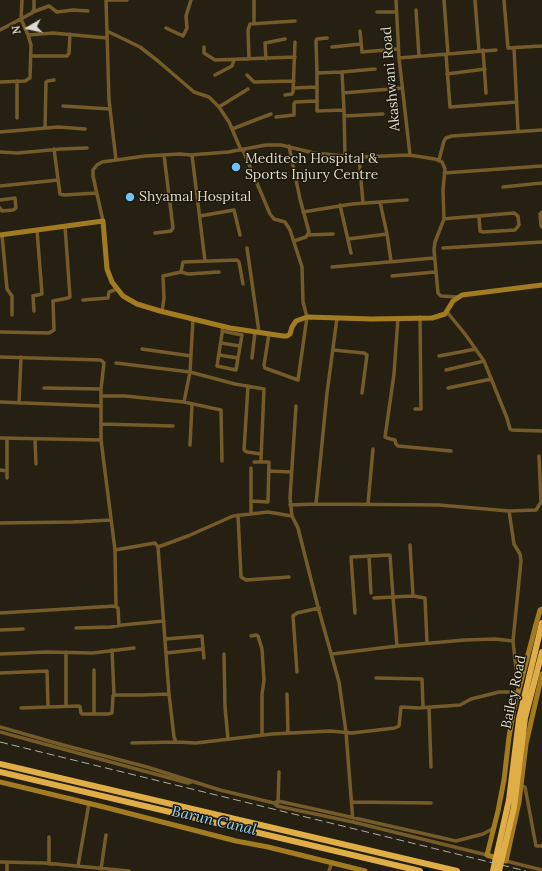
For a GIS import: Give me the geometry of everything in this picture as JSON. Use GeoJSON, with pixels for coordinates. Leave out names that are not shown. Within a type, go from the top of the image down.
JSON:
{"type":"FeatureCollection","features":[{"type":"Feature","properties":{"kind":"highway","name":"Bailey Road"},"geometry":{"type":"LineString","coordinates":[[518,768],[519,719],[542,623]]}},
{"type":"Feature","properties":{"kind":"highway"},"geometry":{"type":"LineString","coordinates":[[499,871],[514,807],[525,718],[542,652]]}},
{"type":"Feature","properties":{"kind":"highway"},"geometry":{"type":"LineString","coordinates":[[0,764],[457,871]]}},
{"type":"Feature","properties":{"kind":"highway"},"geometry":{"type":"LineString","coordinates":[[492,871],[518,768]]}},
{"type":"Feature","properties":{"kind":"highway"},"geometry":{"type":"LineString","coordinates":[[0,772],[420,871]]}},
{"type":"Feature","properties":{"kind":"street"},"geometry":{"type":"LineString","coordinates":[[0,82],[27,81],[30,78],[31,46],[22,19],[22,0]]}},
{"type":"Feature","properties":{"kind":"street"},"geometry":{"type":"LineString","coordinates":[[33,12],[34,0]]}},
{"type":"Feature","properties":{"kind":"street"},"geometry":{"type":"LineString","coordinates":[[116,160],[110,109],[107,0],[127,0]]}},
{"type":"Feature","properties":{"kind":"street"},"geometry":{"type":"LineString","coordinates":[[166,28],[183,36],[187,28],[186,14],[191,0]]}},
{"type":"Feature","properties":{"kind":"street"},"geometry":{"type":"LineString","coordinates":[[254,0],[254,23]]}},
{"type":"Feature","properties":{"kind":"street","name":"Akashwani Road"},"geometry":{"type":"LineString","coordinates":[[396,0],[398,49],[410,155]]}},
{"type":"Feature","properties":{"kind":"street"},"geometry":{"type":"LineString","coordinates":[[444,0],[450,107],[517,102]]}},
{"type":"Feature","properties":{"kind":"street"},"geometry":{"type":"LineString","coordinates":[[475,0],[481,51],[485,69],[486,94]]}},
{"type":"Feature","properties":{"kind":"street"},"geometry":{"type":"LineString","coordinates":[[504,0],[508,47],[542,46]]}},
{"type":"Feature","properties":{"kind":"street"},"geometry":{"type":"LineString","coordinates":[[0,30],[33,12],[49,6],[57,12],[73,10],[88,11]]}},
{"type":"Feature","properties":{"kind":"street"},"geometry":{"type":"LineString","coordinates":[[416,10],[420,56]]}},
{"type":"Feature","properties":{"kind":"street"},"geometry":{"type":"LineString","coordinates":[[377,12],[396,12]]}},
{"type":"Feature","properties":{"kind":"street"},"geometry":{"type":"LineString","coordinates":[[249,59],[248,28],[250,24],[295,21]]}},
{"type":"Feature","properties":{"kind":"street"},"geometry":{"type":"LineString","coordinates":[[107,31],[140,47],[158,60],[188,87],[198,94],[207,96],[219,107],[232,129],[270,214],[274,219],[287,224],[302,267],[303,302],[307,317],[298,380],[265,368],[264,365],[269,334]]}},
{"type":"Feature","properties":{"kind":"street"},"geometry":{"type":"LineString","coordinates":[[360,31],[362,52],[398,49]]}},
{"type":"Feature","properties":{"kind":"street"},"geometry":{"type":"LineString","coordinates":[[28,35],[45,33],[107,38]]}},
{"type":"Feature","properties":{"kind":"street"},"geometry":{"type":"LineString","coordinates":[[31,56],[67,56],[69,53],[70,34]]}},
{"type":"Feature","properties":{"kind":"street"},"geometry":{"type":"LineString","coordinates":[[327,38],[318,39],[316,41],[317,111],[344,110]]}},
{"type":"Feature","properties":{"kind":"street"},"geometry":{"type":"LineString","coordinates":[[266,59],[266,43],[285,39]]}},
{"type":"Feature","properties":{"kind":"street"},"geometry":{"type":"LineString","coordinates":[[285,94],[293,94],[295,42]]}},
{"type":"Feature","properties":{"kind":"street"},"geometry":{"type":"LineString","coordinates":[[332,47],[361,44]]}},
{"type":"Feature","properties":{"kind":"street"},"geometry":{"type":"LineString","coordinates":[[204,47],[204,54],[213,59],[234,60],[295,57]]}},
{"type":"Feature","properties":{"kind":"street"},"geometry":{"type":"LineString","coordinates":[[514,48],[518,131]]}},
{"type":"Feature","properties":{"kind":"street"},"geometry":{"type":"LineString","coordinates":[[399,58],[496,50]]}},
{"type":"Feature","properties":{"kind":"street"},"geometry":{"type":"LineString","coordinates":[[215,75],[232,66],[234,60]]}},
{"type":"Feature","properties":{"kind":"street"},"geometry":{"type":"LineString","coordinates":[[447,74],[485,69]]}},
{"type":"Feature","properties":{"kind":"street"},"geometry":{"type":"LineString","coordinates":[[317,73],[375,70]]}},
{"type":"Feature","properties":{"kind":"street"},"geometry":{"type":"LineString","coordinates":[[342,72],[345,156]]}},
{"type":"Feature","properties":{"kind":"street"},"geometry":{"type":"LineString","coordinates":[[247,75],[254,82],[294,81]]}},
{"type":"Feature","properties":{"kind":"street"},"geometry":{"type":"LineString","coordinates":[[45,128],[46,82],[48,80],[54,80]]}},
{"type":"Feature","properties":{"kind":"street"},"geometry":{"type":"LineString","coordinates":[[17,81],[17,118]]}},
{"type":"Feature","properties":{"kind":"street"},"geometry":{"type":"LineString","coordinates":[[294,88],[317,87]]}},
{"type":"Feature","properties":{"kind":"street"},"geometry":{"type":"LineString","coordinates":[[343,93],[402,88]]}},
{"type":"Feature","properties":{"kind":"street"},"geometry":{"type":"LineString","coordinates":[[219,107],[248,89]]}},
{"type":"Feature","properties":{"kind":"street"},"geometry":{"type":"LineString","coordinates":[[276,117],[294,115],[294,103],[317,101]]}},
{"type":"Feature","properties":{"kind":"street"},"geometry":{"type":"LineString","coordinates":[[63,106],[110,109]]}},
{"type":"Feature","properties":{"kind":"street"},"geometry":{"type":"LineString","coordinates":[[232,129],[271,114]]}},
{"type":"Feature","properties":{"kind":"street"},"geometry":{"type":"LineString","coordinates":[[344,116],[383,114]]}},
{"type":"Feature","properties":{"kind":"street"},"geometry":{"type":"LineString","coordinates":[[0,132],[63,127],[85,129]]}},
{"type":"Feature","properties":{"kind":"street"},"geometry":{"type":"LineString","coordinates":[[440,160],[444,141],[446,138],[452,136],[542,130]]}},
{"type":"Feature","properties":{"kind":"street"},"geometry":{"type":"LineString","coordinates":[[222,329],[217,366],[236,370],[242,335],[193,319],[136,304],[123,296],[112,282],[107,269],[103,220],[93,176],[93,170],[96,165],[102,162],[116,160],[164,155],[192,155],[242,150],[266,145],[289,146],[314,153],[345,156],[359,157],[410,155],[440,160],[444,164],[444,219],[435,242],[434,258],[439,295],[458,297],[542,285]]}},
{"type":"Feature","properties":{"kind":"street"},"geometry":{"type":"LineString","coordinates":[[289,146],[303,212],[309,230],[308,235]]}},
{"type":"Feature","properties":{"kind":"street"},"geometry":{"type":"LineString","coordinates":[[0,152],[18,153],[54,149],[87,148]]}},
{"type":"Feature","properties":{"kind":"street"},"geometry":{"type":"LineString","coordinates":[[54,149],[59,193],[61,195],[97,192]]}},
{"type":"Feature","properties":{"kind":"street"},"geometry":{"type":"LineString","coordinates":[[155,233],[171,231],[173,228],[164,155]]}},
{"type":"Feature","properties":{"kind":"street"},"geometry":{"type":"LineString","coordinates":[[192,155],[205,261]]}},
{"type":"Feature","properties":{"kind":"street"},"geometry":{"type":"LineString","coordinates":[[359,157],[363,203]]}},
{"type":"Feature","properties":{"kind":"street"},"geometry":{"type":"LineString","coordinates":[[444,173],[542,166]]}},
{"type":"Feature","properties":{"kind":"street"},"geometry":{"type":"LineString","coordinates":[[0,186],[58,180]]}},
{"type":"Feature","properties":{"kind":"street"},"geometry":{"type":"LineString","coordinates":[[503,187],[542,183]]}},
{"type":"Feature","properties":{"kind":"street"},"geometry":{"type":"LineString","coordinates":[[0,200],[15,198],[16,208],[13,210],[2,211],[0,208]]}},
{"type":"Feature","properties":{"kind":"street"},"geometry":{"type":"LineString","coordinates":[[303,212],[340,205],[407,200]]}},
{"type":"Feature","properties":{"kind":"street"},"geometry":{"type":"LineString","coordinates":[[380,202],[391,261]]}},
{"type":"Feature","properties":{"kind":"street"},"geometry":{"type":"LineString","coordinates":[[340,205],[351,253]]}},
{"type":"Feature","properties":{"kind":"street"},"geometry":{"type":"LineString","coordinates":[[200,216],[234,210],[240,235]]}},
{"type":"Feature","properties":{"kind":"street"},"geometry":{"type":"LineString","coordinates":[[542,212],[540,214],[542,227]]}},
{"type":"Feature","properties":{"kind":"street"},"geometry":{"type":"LineString","coordinates":[[444,219],[478,216],[514,213],[518,216],[519,225],[515,230],[483,232],[480,231],[478,216]]}},
{"type":"Feature","properties":{"kind":"street"},"geometry":{"type":"LineString","coordinates":[[12,315],[12,296],[7,289],[1,235],[103,220]]}},
{"type":"Feature","properties":{"kind":"street"},"geometry":{"type":"LineString","coordinates":[[0,332],[49,333],[54,330],[53,301],[70,297],[65,226]]}},
{"type":"Feature","properties":{"kind":"street"},"geometry":{"type":"LineString","coordinates":[[34,311],[33,296],[42,294],[37,230]]}},
{"type":"Feature","properties":{"kind":"street"},"geometry":{"type":"LineString","coordinates":[[294,241],[308,235],[333,234]]}},
{"type":"Feature","properties":{"kind":"street"},"geometry":{"type":"LineString","coordinates":[[348,239],[387,234]]}},
{"type":"Feature","properties":{"kind":"street"},"geometry":{"type":"LineString","coordinates":[[443,248],[542,242]]}},
{"type":"Feature","properties":{"kind":"street"},"geometry":{"type":"LineString","coordinates":[[247,248],[257,332],[252,358]]}},
{"type":"Feature","properties":{"kind":"street"},"geometry":{"type":"LineString","coordinates":[[332,267],[434,258]]}},
{"type":"Feature","properties":{"kind":"street"},"geometry":{"type":"LineString","coordinates":[[181,272],[183,262],[238,260],[243,284]]}},
{"type":"Feature","properties":{"kind":"street"},"geometry":{"type":"LineString","coordinates":[[162,312],[164,298],[163,276],[181,272],[186,274],[219,272]]}},
{"type":"Feature","properties":{"kind":"street"},"geometry":{"type":"LineString","coordinates":[[392,276],[436,272]]}},
{"type":"Feature","properties":{"kind":"street"},"geometry":{"type":"LineString","coordinates":[[83,300],[108,298],[110,291],[118,289]]}},
{"type":"Feature","properties":{"kind":"street"},"geometry":{"type":"LineString","coordinates":[[222,329],[287,336],[290,334],[294,323],[307,317],[372,319],[432,318],[447,312],[453,301],[458,297]]}},
{"type":"Feature","properties":{"kind":"street"},"geometry":{"type":"LineString","coordinates":[[447,312],[476,348],[484,361],[510,429],[542,431]]}},
{"type":"Feature","properties":{"kind":"street"},"geometry":{"type":"LineString","coordinates":[[415,409],[421,409],[420,317]]}},
{"type":"Feature","properties":{"kind":"street"},"geometry":{"type":"LineString","coordinates":[[316,504],[327,393],[337,318]]}},
{"type":"Feature","properties":{"kind":"street"},"geometry":{"type":"LineString","coordinates":[[398,318],[394,374],[386,438],[395,440],[398,446],[451,451]]}},
{"type":"Feature","properties":{"kind":"street"},"geometry":{"type":"LineString","coordinates":[[184,402],[190,372],[193,319]]}},
{"type":"Feature","properties":{"kind":"street"},"geometry":{"type":"LineString","coordinates":[[221,343],[240,346]]}},
{"type":"Feature","properties":{"kind":"street"},"geometry":{"type":"LineString","coordinates":[[439,356],[476,348]]}},
{"type":"Feature","properties":{"kind":"street"},"geometry":{"type":"LineString","coordinates":[[142,349],[191,356]]}},
{"type":"Feature","properties":{"kind":"street"},"geometry":{"type":"LineString","coordinates":[[332,350],[364,353],[367,355],[362,393]]}},
{"type":"Feature","properties":{"kind":"street"},"geometry":{"type":"LineString","coordinates":[[219,355],[238,358]]}},
{"type":"Feature","properties":{"kind":"street"},"geometry":{"type":"LineString","coordinates":[[0,357],[102,361],[104,363],[101,389],[101,440],[115,550],[116,607],[118,609],[119,625]]}},
{"type":"Feature","properties":{"kind":"street"},"geometry":{"type":"LineString","coordinates":[[19,403],[20,357]]}},
{"type":"Feature","properties":{"kind":"street"},"geometry":{"type":"LineString","coordinates":[[446,370],[484,361]]}},
{"type":"Feature","properties":{"kind":"street"},"geometry":{"type":"LineString","coordinates":[[116,363],[190,372],[264,389],[260,459]]}},
{"type":"Feature","properties":{"kind":"street"},"geometry":{"type":"LineString","coordinates":[[448,388],[491,379]]}},
{"type":"Feature","properties":{"kind":"street"},"geometry":{"type":"LineString","coordinates":[[248,386],[244,450],[247,452],[261,454]]}},
{"type":"Feature","properties":{"kind":"street"},"geometry":{"type":"LineString","coordinates":[[44,388],[101,389]]}},
{"type":"Feature","properties":{"kind":"street"},"geometry":{"type":"LineString","coordinates":[[101,396],[125,396],[184,402],[192,405],[221,410],[222,461]]}},
{"type":"Feature","properties":{"kind":"street"},"geometry":{"type":"LineString","coordinates":[[0,402],[101,406]]}},
{"type":"Feature","properties":{"kind":"street"},"geometry":{"type":"LineString","coordinates":[[190,445],[192,405]]}},
{"type":"Feature","properties":{"kind":"street"},"geometry":{"type":"LineString","coordinates":[[296,406],[290,505],[292,516],[298,528],[339,682],[346,732],[353,822]]}},
{"type":"Feature","properties":{"kind":"street"},"geometry":{"type":"LineString","coordinates":[[101,424],[173,426]]}},
{"type":"Feature","properties":{"kind":"street"},"geometry":{"type":"LineString","coordinates":[[0,438],[101,440]]}},
{"type":"Feature","properties":{"kind":"street"},"geometry":{"type":"LineString","coordinates":[[7,439],[7,478]]}},
{"type":"Feature","properties":{"kind":"street"},"geometry":{"type":"LineString","coordinates":[[35,439],[36,464]]}},
{"type":"Feature","properties":{"kind":"street"},"geometry":{"type":"LineString","coordinates":[[368,504],[373,449]]}},
{"type":"Feature","properties":{"kind":"street"},"geometry":{"type":"LineString","coordinates":[[290,505],[439,505],[509,511],[536,510],[542,502],[539,456]]}},
{"type":"Feature","properties":{"kind":"street"},"geometry":{"type":"LineString","coordinates":[[251,501],[268,502],[269,462],[254,462]]}},
{"type":"Feature","properties":{"kind":"street"},"geometry":{"type":"LineString","coordinates":[[251,514],[252,468]]}},
{"type":"Feature","properties":{"kind":"street"},"geometry":{"type":"LineString","coordinates":[[0,470],[7,471]]}},
{"type":"Feature","properties":{"kind":"street"},"geometry":{"type":"LineString","coordinates":[[269,471],[292,472]]}},
{"type":"Feature","properties":{"kind":"street"},"geometry":{"type":"LineString","coordinates":[[509,511],[514,544],[518,550],[521,561],[513,641],[516,669],[523,674]]}},
{"type":"Feature","properties":{"kind":"street"},"geometry":{"type":"LineString","coordinates":[[158,547],[188,536],[233,516],[268,512],[292,516]]}},
{"type":"Feature","properties":{"kind":"street"},"geometry":{"type":"LineString","coordinates":[[238,515],[241,578],[246,580],[289,577]]}},
{"type":"Feature","properties":{"kind":"street"},"geometry":{"type":"LineString","coordinates":[[0,523],[111,520]]}},
{"type":"Feature","properties":{"kind":"street"},"geometry":{"type":"LineString","coordinates":[[115,550],[155,543],[158,547],[169,694],[174,737],[176,742]]}},
{"type":"Feature","properties":{"kind":"street"},"geometry":{"type":"LineString","coordinates":[[410,545],[413,596]]}},
{"type":"Feature","properties":{"kind":"street"},"geometry":{"type":"LineString","coordinates":[[355,613],[351,557],[390,555],[397,646]]}},
{"type":"Feature","properties":{"kind":"street"},"geometry":{"type":"LineString","coordinates":[[369,556],[371,593]]}},
{"type":"Feature","properties":{"kind":"street"},"geometry":{"type":"LineString","coordinates":[[374,598],[413,596],[425,598],[427,643]]}},
{"type":"Feature","properties":{"kind":"street"},"geometry":{"type":"LineString","coordinates":[[0,613],[116,607]]}},
{"type":"Feature","properties":{"kind":"street"},"geometry":{"type":"LineString","coordinates":[[297,672],[293,616],[297,613],[319,608]]}},
{"type":"Feature","properties":{"kind":"street"},"geometry":{"type":"LineString","coordinates":[[487,855],[494,828],[518,692],[540,610],[542,609]]}},
{"type":"Feature","properties":{"kind":"street"},"geometry":{"type":"LineString","coordinates":[[76,628],[112,627],[164,621]]}},
{"type":"Feature","properties":{"kind":"street"},"geometry":{"type":"LineString","coordinates":[[0,630],[23,629]]}},
{"type":"Feature","properties":{"kind":"street"},"geometry":{"type":"LineString","coordinates":[[165,639],[202,636],[204,658]]}},
{"type":"Feature","properties":{"kind":"street"},"geometry":{"type":"LineString","coordinates":[[251,636],[258,636],[262,649],[264,680],[262,694],[262,735]]}},
{"type":"Feature","properties":{"kind":"street"},"geometry":{"type":"LineString","coordinates":[[332,654],[465,640],[495,639],[513,641]]}},
{"type":"Feature","properties":{"kind":"street"},"geometry":{"type":"LineString","coordinates":[[0,654],[46,652],[93,653],[134,648]]}},
{"type":"Feature","properties":{"kind":"street"},"geometry":{"type":"LineString","coordinates":[[166,653],[203,649]]}},
{"type":"Feature","properties":{"kind":"street"},"geometry":{"type":"LineString","coordinates":[[21,708],[80,706],[81,714],[112,713],[114,695],[112,650]]}},
{"type":"Feature","properties":{"kind":"street"},"geometry":{"type":"LineString","coordinates":[[66,652],[66,706]]}},
{"type":"Feature","properties":{"kind":"street"},"geometry":{"type":"LineString","coordinates":[[224,654],[225,707],[228,739]]}},
{"type":"Feature","properties":{"kind":"street"},"geometry":{"type":"LineString","coordinates":[[94,670],[94,714]]}},
{"type":"Feature","properties":{"kind":"street"},"geometry":{"type":"LineString","coordinates":[[0,673],[47,671],[48,707]]}},
{"type":"Feature","properties":{"kind":"street"},"geometry":{"type":"LineString","coordinates":[[506,860],[513,832],[521,786],[518,768],[526,744],[542,674]]}},
{"type":"Feature","properties":{"kind":"street"},"geometry":{"type":"LineString","coordinates":[[376,678],[422,680],[423,707]]}},
{"type":"Feature","properties":{"kind":"street"},"geometry":{"type":"LineString","coordinates":[[132,743],[196,743],[288,733],[330,731],[352,733],[395,728],[399,726],[401,707],[460,705],[471,699],[499,692],[518,692]]}},
{"type":"Feature","properties":{"kind":"street"},"geometry":{"type":"LineString","coordinates":[[114,695],[169,694]]}},
{"type":"Feature","properties":{"kind":"street"},"geometry":{"type":"LineString","coordinates":[[287,694],[288,733]]}},
{"type":"Feature","properties":{"kind":"street"},"geometry":{"type":"LineString","coordinates":[[429,707],[431,767]]}},
{"type":"Feature","properties":{"kind":"street"},"geometry":{"type":"LineString","coordinates":[[0,727],[189,779],[191,782]]}},
{"type":"Feature","properties":{"kind":"street"},"geometry":{"type":"LineString","coordinates":[[0,732],[188,783],[191,782],[277,803],[542,870]]}},
{"type":"Feature","properties":{"kind":"street"},"geometry":{"type":"LineString","coordinates":[[505,769],[518,768]]}},
{"type":"Feature","properties":{"kind":"street"},"geometry":{"type":"LineString","coordinates":[[277,803],[279,772]]}},
{"type":"Feature","properties":{"kind":"street"},"geometry":{"type":"LineString","coordinates":[[0,782],[89,803],[236,841],[268,847],[365,871]]}},
{"type":"Feature","properties":{"kind":"street"},"geometry":{"type":"LineString","coordinates":[[521,786],[525,787],[536,846],[542,846]]}},
{"type":"Feature","properties":{"kind":"street"},"geometry":{"type":"LineString","coordinates":[[352,802],[431,803]]}},
{"type":"Feature","properties":{"kind":"street"},"geometry":{"type":"LineString","coordinates":[[78,866],[89,803]]}},
{"type":"Feature","properties":{"kind":"street"},"geometry":{"type":"LineString","coordinates":[[277,803],[353,817],[456,842],[483,834],[494,828]]}},
{"type":"Feature","properties":{"kind":"street"},"geometry":{"type":"LineString","coordinates":[[101,869],[106,835]]}},
{"type":"Feature","properties":{"kind":"street"},"geometry":{"type":"LineString","coordinates":[[49,837],[49,864]]}},
{"type":"Feature","properties":{"kind":"street"},"geometry":{"type":"LineString","coordinates":[[0,862],[78,866],[129,871]]}},
{"type":"Feature","properties":{"kind":"street"},"geometry":{"type":"LineString","coordinates":[[6,871],[7,862]]}},
{"type":"Feature","properties":{"kind":"street"},"geometry":{"type":"LineString","coordinates":[[329,871],[332,862]]}},
{"type":"Feature","properties":{"kind":"street"},"geometry":{"type":"LineString","coordinates":[[57,865],[57,871]]}},
{"type":"Feature","properties":{"kind":"waterway","name":"Barun Canal"},"geometry":{"type":"LineString","coordinates":[[418,869],[428,871]]}},
{"type":"Feature","properties":{"kind":"railway"},"geometry":{"type":"LineString","coordinates":[[0,742],[526,871]]}},
{"type":"Feature","properties":{"kind":"place","name":"Meditech Hospital & Sports Injury Centre"},"geometry":{"type":"Point","coordinates":[236,167]}},
{"type":"Feature","properties":{"kind":"place","name":"Shyamal Hospital"},"geometry":{"type":"Point","coordinates":[130,197]}}]}
